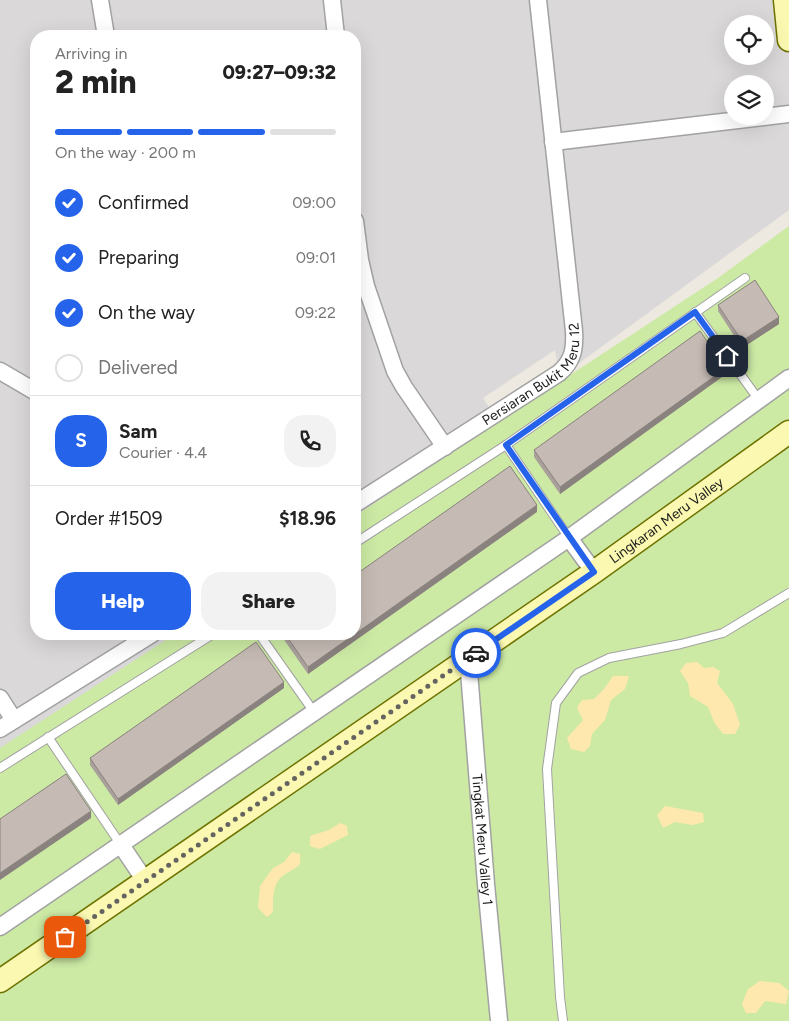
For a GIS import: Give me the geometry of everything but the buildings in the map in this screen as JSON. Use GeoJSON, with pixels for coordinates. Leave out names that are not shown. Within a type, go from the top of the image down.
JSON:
{"type":"FeatureCollection","features":[{"type":"Feature","properties":{"kind":"street"},"geometry":{"type":"LineString","coordinates":[[100,0],[105,30]]}},
{"type":"Feature","properties":{"kind":"street"},"geometry":{"type":"LineString","coordinates":[[332,0],[335,30]]}},
{"type":"Feature","properties":{"kind":"street","name":"Persiaran Bukit Meru 12"},"geometry":{"type":"LineString","coordinates":[[361,500],[559,373],[566,367],[572,356],[575,344],[574,331],[538,0]]}},
{"type":"Feature","properties":{"kind":"street"},"geometry":{"type":"LineString","coordinates":[[785,0],[789,40]]}},
{"type":"Feature","properties":{"kind":"street"},"geometry":{"type":"LineString","coordinates":[[553,142],[789,114]]}},
{"type":"Feature","properties":{"kind":"street"},"geometry":{"type":"LineString","coordinates":[[361,264],[366,286],[395,371],[404,388],[444,447]]}},
{"type":"Feature","properties":{"kind":"street"},"geometry":{"type":"LineString","coordinates":[[0,371],[30,388]]}},
{"type":"Feature","properties":{"kind":"street"},"geometry":{"type":"LineString","coordinates":[[0,927],[570,538],[789,378]]}},
{"type":"Feature","properties":{"kind":"street","name":"Lingkaran Meru Valley"},"geometry":{"type":"LineString","coordinates":[[0,981],[594,572],[789,432]]}},
{"type":"Feature","properties":{"kind":"street"},"geometry":{"type":"LineString","coordinates":[[570,538],[594,572]]}},
{"type":"Feature","properties":{"kind":"street"},"geometry":{"type":"LineString","coordinates":[[0,698],[7,724],[142,640]]}},
{"type":"Feature","properties":{"kind":"street","name":"Tingkat Meru Valley 1"},"geometry":{"type":"LineString","coordinates":[[468,659],[499,1021]]}},
{"type":"Feature","properties":{"kind":"street"},"geometry":{"type":"LineString","coordinates":[[121,845],[146,882]]}},
{"type":"Feature","properties":{"kind":"lane"},"geometry":{"type":"LineString","coordinates":[[361,539],[506,445],[745,278]]}},
{"type":"Feature","properties":{"kind":"lane"},"geometry":{"type":"LineString","coordinates":[[695,312],[759,400]]}},
{"type":"Feature","properties":{"kind":"lane"},"geometry":{"type":"LineString","coordinates":[[506,445],[570,538]]}},
{"type":"Feature","properties":{"kind":"lane"},"geometry":{"type":"LineString","coordinates":[[563,1021],[547,769],[556,703],[578,673],[609,658],[682,644],[723,633],[789,593]]}},
{"type":"Feature","properties":{"kind":"lane"},"geometry":{"type":"LineString","coordinates":[[0,768],[203,640]]}},
{"type":"Feature","properties":{"kind":"lane"},"geometry":{"type":"LineString","coordinates":[[263,640],[314,712]]}},
{"type":"Feature","properties":{"kind":"lane"},"geometry":{"type":"LineString","coordinates":[[48,737],[121,845]]}},
{"type":"Feature","properties":{"kind":"shaded area"},"geometry":{"type":"Polygon","coordinates":[[[0,0],[789,0],[789,210],[560,377],[555,350],[483,398],[502,428],[361,519],[361,30],[30,30],[30,640],[174,640],[0,752],[0,0]]]}},
{"type":"Feature","properties":{"kind":"green space"},"geometry":{"type":"Polygon","coordinates":[[[789,226],[789,1021],[0,1021],[0,748],[166,640],[361,640],[361,512],[718,278],[789,226]]]}},
{"type":"Feature","properties":{"kind":"sand"},"geometry":{"type":"Polygon","coordinates":[[[697,662],[704,668],[713,667],[720,671],[717,683],[733,704],[740,725],[735,734],[723,734],[714,722],[708,707],[690,696],[688,683],[680,671],[686,663],[697,662]]]}},
{"type":"Feature","properties":{"kind":"sand"},"geometry":{"type":"Polygon","coordinates":[[[613,676],[629,676],[625,689],[611,700],[605,720],[592,734],[590,746],[584,752],[571,749],[567,738],[583,720],[577,708],[582,700],[594,699],[613,676]]]}},
{"type":"Feature","properties":{"kind":"sand"},"geometry":{"type":"Polygon","coordinates":[[[665,806],[703,813],[704,822],[693,825],[675,822],[663,828],[657,815],[665,806]]]}},
{"type":"Feature","properties":{"kind":"sand"},"geometry":{"type":"Polygon","coordinates":[[[340,823],[347,826],[348,835],[320,849],[310,846],[310,836],[329,830],[340,823]]]}},
{"type":"Feature","properties":{"kind":"sand"},"geometry":{"type":"Polygon","coordinates":[[[292,852],[300,854],[300,864],[277,882],[274,892],[273,912],[267,917],[258,908],[260,886],[273,868],[284,862],[292,852]]]}},
{"type":"Feature","properties":{"kind":"sand"},"geometry":{"type":"Polygon","coordinates":[[[760,981],[779,983],[789,991],[786,1004],[765,1001],[756,1013],[746,1013],[742,1004],[748,989],[760,981]]]}},
{"type":"Feature","properties":{"kind":"way so far"},"geometry":{"type":"LineString","coordinates":[[65,937],[476,653]]}},
{"type":"Feature","properties":{"kind":"route"},"geometry":{"type":"LineString","coordinates":[[476,653],[594,572],[506,445],[695,312],[727,356]]}}]}
